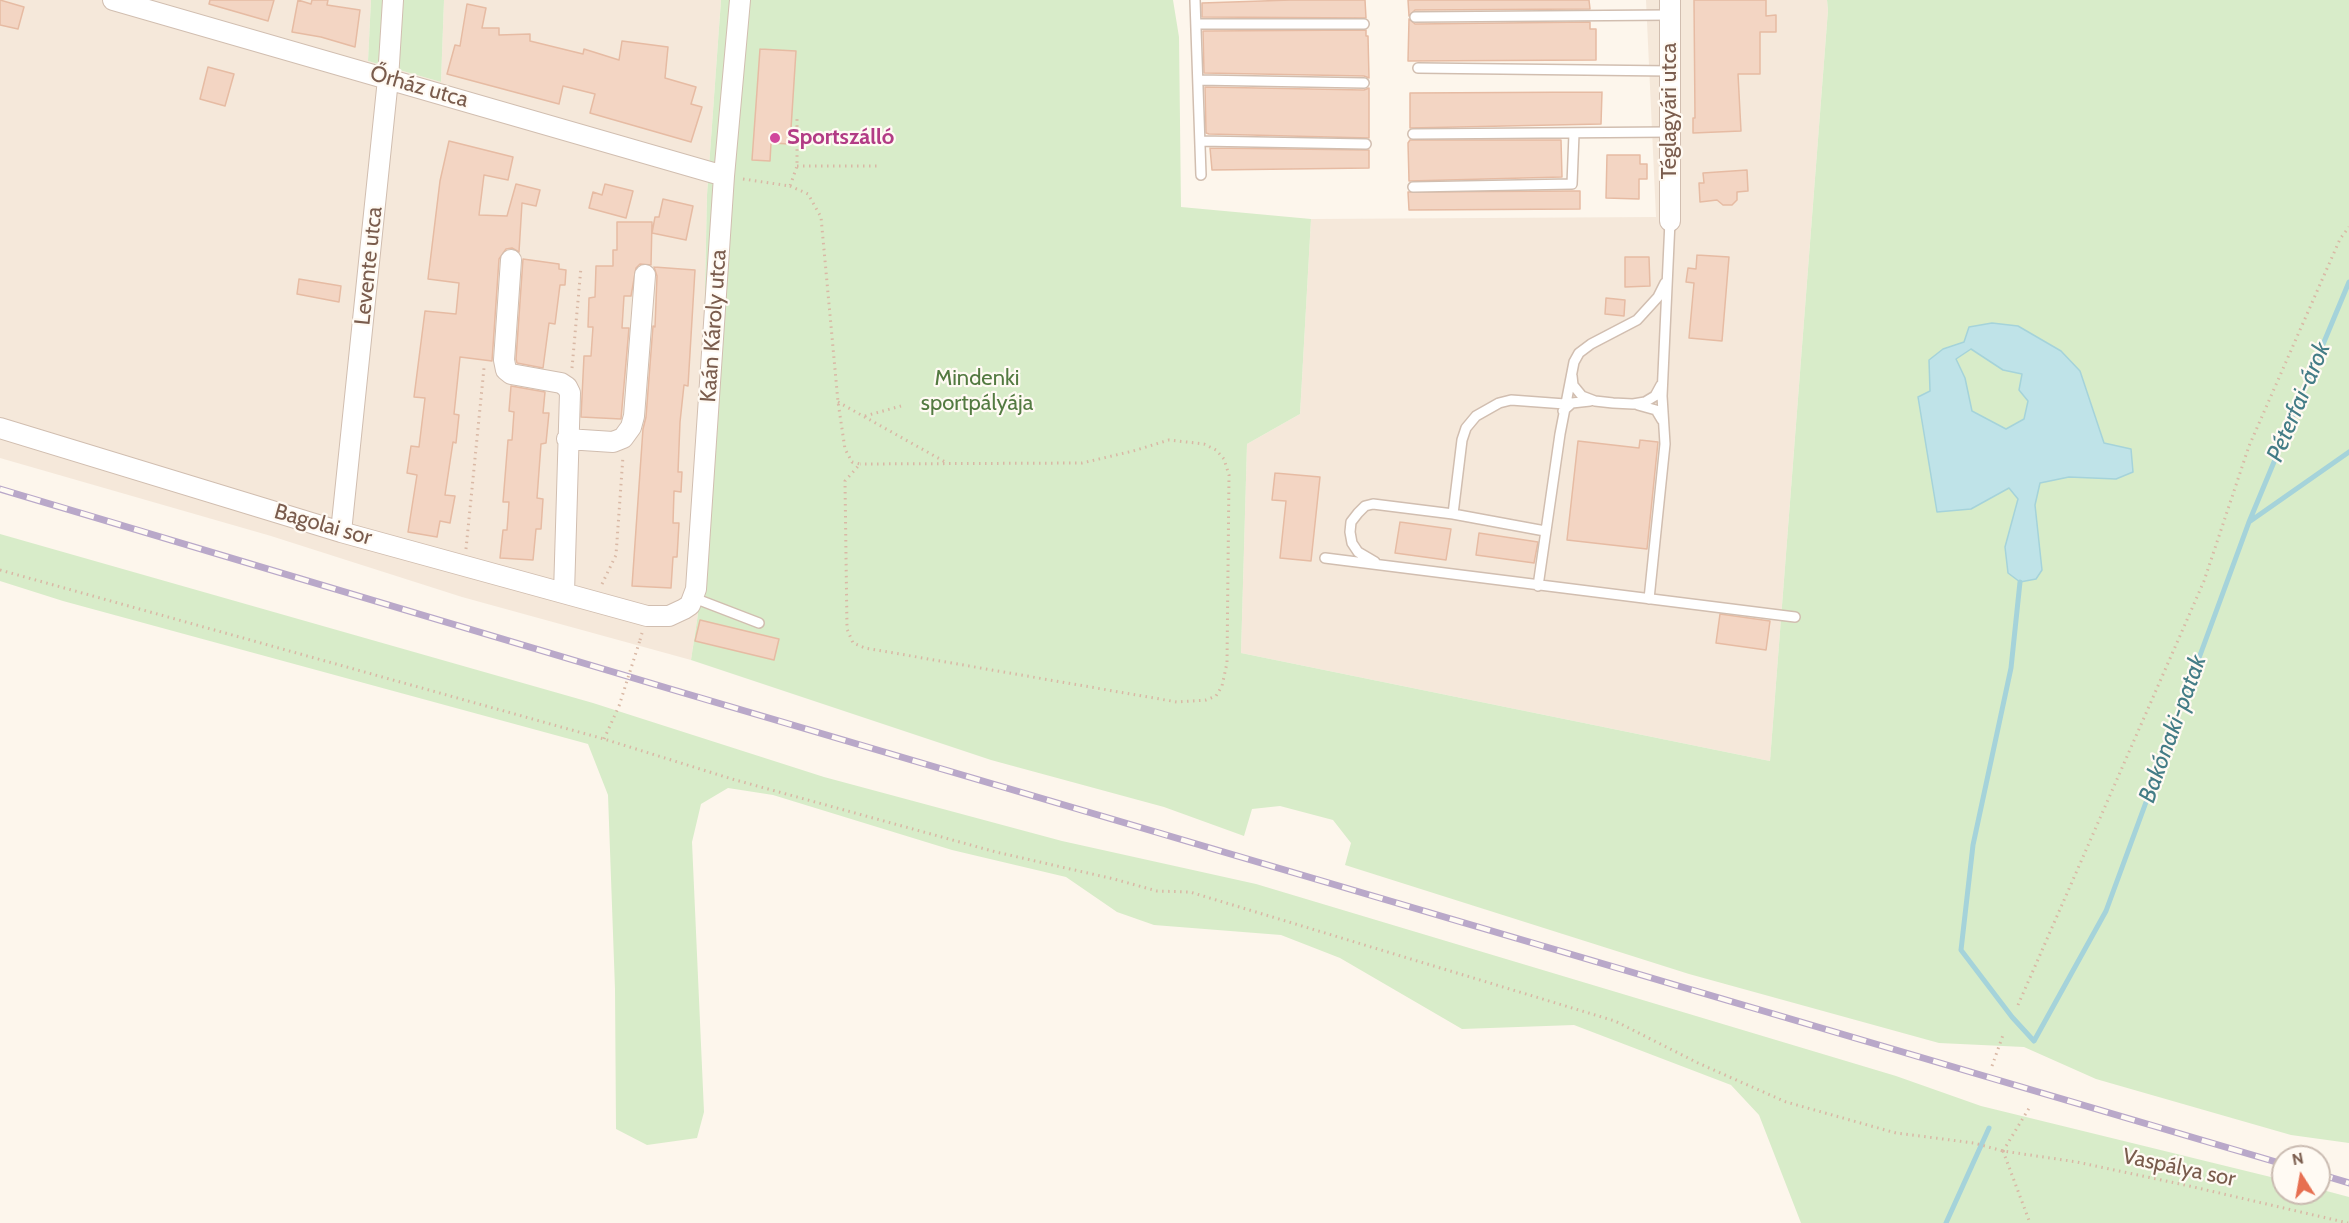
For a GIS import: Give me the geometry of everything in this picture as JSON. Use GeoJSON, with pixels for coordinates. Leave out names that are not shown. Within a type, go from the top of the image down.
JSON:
{"type":"FeatureCollection","features":[{"type":"Feature","properties":{"kind":"street","name":"Őrház utca"},"geometry":{"type":"LineString","coordinates":[[113,0],[724,176]]}},
{"type":"Feature","properties":{"kind":"street","name":"Levente utca"},"geometry":{"type":"LineString","coordinates":[[341,532],[388,79],[393,0]]}},
{"type":"Feature","properties":{"kind":"street","name":"Kaán Károly utca"},"geometry":{"type":"LineString","coordinates":[[694,598],[724,176],[740,0]]}},
{"type":"Feature","properties":{"kind":"street","name":"Téglagyári utca"},"geometry":{"type":"LineString","coordinates":[[1670,7],[1670,221]]}},
{"type":"Feature","properties":{"kind":"street"},"geometry":{"type":"LineString","coordinates":[[511,260],[504,360],[506,370],[512,374],[561,383],[570,393],[564,593]]}},
{"type":"Feature","properties":{"kind":"street"},"geometry":{"type":"LineString","coordinates":[[567,439],[614,442],[628,432],[634,422],[645,275]]}},
{"type":"Feature","properties":{"kind":"street","name":"Bagolai sor"},"geometry":{"type":"LineString","coordinates":[[0,428],[341,532],[647,616],[669,616],[684,609],[694,598]]}},
{"type":"Feature","properties":{"kind":"lane"},"geometry":{"type":"LineString","coordinates":[[1195,0],[1201,175]]}},
{"type":"Feature","properties":{"kind":"lane"},"geometry":{"type":"LineString","coordinates":[[1415,17],[1670,7]]}},
{"type":"Feature","properties":{"kind":"lane"},"geometry":{"type":"LineString","coordinates":[[1196,24],[1364,24]]}},
{"type":"Feature","properties":{"kind":"lane"},"geometry":{"type":"LineString","coordinates":[[1418,68],[1670,71]]}},
{"type":"Feature","properties":{"kind":"lane"},"geometry":{"type":"LineString","coordinates":[[1199,80],[1365,83]]}},
{"type":"Feature","properties":{"kind":"lane"},"geometry":{"type":"LineString","coordinates":[[1413,134],[1671,132]]}},
{"type":"Feature","properties":{"kind":"lane"},"geometry":{"type":"LineString","coordinates":[[1413,187],[1572,184],[1574,134]]}},
{"type":"Feature","properties":{"kind":"lane"},"geometry":{"type":"LineString","coordinates":[[1201,141],[1366,144]]}},
{"type":"Feature","properties":{"kind":"lane"},"geometry":{"type":"LineString","coordinates":[[1649,600],[1665,444],[1663,382],[1670,221]]}},
{"type":"Feature","properties":{"kind":"lane"},"geometry":{"type":"LineString","coordinates":[[1538,586],[1571,370],[1579,353],[1591,344],[1637,320],[1658,297],[1667,279]]}},
{"type":"Feature","properties":{"kind":"lane"},"geometry":{"type":"LineString","coordinates":[[1571,370],[1573,385],[1582,396],[1595,401]]}},
{"type":"Feature","properties":{"kind":"lane"},"geometry":{"type":"LineString","coordinates":[[1633,404],[1645,402],[1656,396],[1663,382]]}},
{"type":"Feature","properties":{"kind":"lane"},"geometry":{"type":"LineString","coordinates":[[1453,514],[1462,440],[1466,428],[1486,408],[1511,400],[1564,408],[1582,401],[1633,404],[1656,410],[1664,423]]}},
{"type":"Feature","properties":{"kind":"lane"},"geometry":{"type":"LineString","coordinates":[[1381,565],[1366,558],[1352,543],[1351,522],[1365,506],[1373,504],[1453,514],[1545,531]]}},
{"type":"Feature","properties":{"kind":"lane"},"geometry":{"type":"LineString","coordinates":[[1325,558],[1795,617]]}},
{"type":"Feature","properties":{"kind":"lane"},"geometry":{"type":"LineString","coordinates":[[694,598],[759,623]]}},
{"type":"Feature","properties":{"kind":"path"},"geometry":{"type":"LineString","coordinates":[[790,186],[797,166],[797,119]]}},
{"type":"Feature","properties":{"kind":"path"},"geometry":{"type":"LineString","coordinates":[[797,166],[878,166]]}},
{"type":"Feature","properties":{"kind":"path"},"geometry":{"type":"LineString","coordinates":[[724,176],[790,186],[808,195],[820,217],[838,402],[845,449],[852,462],[860,464],[1082,463],[1168,440],[1204,444],[1216,450],[1224,459],[1229,475],[1227,663],[1222,686],[1216,696],[1196,702],[1177,702],[865,648],[853,643],[847,629],[845,481],[860,464]]}},
{"type":"Feature","properties":{"kind":"path"},"geometry":{"type":"LineString","coordinates":[[2018,1005],[2204,581],[2249,446],[2340,239],[2349,227]]}},
{"type":"Feature","properties":{"kind":"path"},"geometry":{"type":"LineString","coordinates":[[570,393],[581,267]]}},
{"type":"Feature","properties":{"kind":"path"},"geometry":{"type":"LineString","coordinates":[[465,566],[484,368]]}},
{"type":"Feature","properties":{"kind":"path"},"geometry":{"type":"LineString","coordinates":[[838,402],[947,463]]}},
{"type":"Feature","properties":{"kind":"path"},"geometry":{"type":"LineString","coordinates":[[865,416],[901,406]]}},
{"type":"Feature","properties":{"kind":"path"},"geometry":{"type":"LineString","coordinates":[[601,585],[616,555],[623,465],[618,440]]}},
{"type":"Feature","properties":{"kind":"path","name":"Vaspálya sor"},"geometry":{"type":"LineString","coordinates":[[0,570],[604,739],[732,779],[996,852],[1157,891],[1190,892],[1615,1022],[1698,1063],[1786,1102],[1896,1133],[1974,1143],[2002,1150],[2077,1162],[2348,1223]]}},
{"type":"Feature","properties":{"kind":"path"},"geometry":{"type":"LineString","coordinates":[[604,739],[619,706],[640,640]]}},
{"type":"Feature","properties":{"kind":"path"},"geometry":{"type":"LineString","coordinates":[[1992,1066],[2003,1035]]}},
{"type":"Feature","properties":{"kind":"path"},"geometry":{"type":"LineString","coordinates":[[2030,1223],[2002,1150],[2031,1105]]}},
{"type":"Feature","properties":{"kind":"shaded area"},"geometry":{"type":"Polygon","coordinates":[[[0,0],[371,0],[368,61],[441,82],[444,0],[721,0],[707,195],[698,614],[691,660],[462,597],[271,536],[0,458],[0,0]]]}},
{"type":"Feature","properties":{"kind":"shaded area"},"geometry":{"type":"Polygon","coordinates":[[[1646,0],[1827,0],[1770,761],[1241,653],[1247,444],[1300,414],[1311,219],[1656,217],[1646,0]]]}},
{"type":"Feature","properties":{"kind":"green space"},"geometry":{"type":"Polygon","coordinates":[[[371,0],[444,0],[441,82],[368,61],[371,0]]]}},
{"type":"Feature","properties":{"kind":"green space","name":"Mindenki sportpályája"},"geometry":{"type":"Polygon","coordinates":[[[721,0],[1173,0],[1179,37],[1181,207],[1311,219],[1300,414],[1247,444],[1241,653],[1770,761],[1827,0],[2349,0],[2349,1143],[2291,1135],[2096,1079],[2024,1047],[1939,1043],[1689,974],[1345,865],[1351,843],[1333,820],[1280,806],[1252,809],[1244,836],[1164,807],[991,760],[691,660],[698,614],[707,195],[721,0]]]}},
{"type":"Feature","properties":{"kind":"green space"},"geometry":{"type":"Polygon","coordinates":[[[0,534],[593,703],[824,777],[1062,841],[1256,884],[1896,1076],[1981,1106],[2271,1177],[2271,1205],[2331,1205],[2331,1192],[2349,1197],[2349,1223],[1801,1223],[1759,1115],[1731,1085],[1574,1025],[1462,1029],[1340,958],[1281,935],[1154,925],[1117,912],[1066,877],[952,850],[773,795],[728,788],[701,804],[692,842],[704,1112],[697,1138],[647,1145],[616,1129],[615,989],[608,795],[588,744],[63,601],[0,581],[0,534]]]}},
{"type":"Feature","properties":{"kind":"water"},"geometry":{"type":"Polygon","coordinates":[[[1992,323],[2018,326],[2061,351],[2080,371],[2104,443],[2131,449],[2133,472],[2116,479],[2069,477],[2040,483],[2035,505],[2042,570],[2036,579],[2020,582],[2008,573],[2005,547],[2018,499],[2009,488],[1971,509],[1937,512],[1918,397],[1930,391],[1929,360],[1943,349],[1964,342],[1969,327],[1992,323]],[[1971,349],[1956,359],[1965,378],[1972,411],[2006,429],[2024,419],[2028,401],[2019,390],[2022,374],[2003,370],[1971,349]]]}},
{"type":"Feature","properties":{"kind":"building"},"geometry":{"type":"Polygon","coordinates":[[[0,0],[24,7],[18,29],[0,25],[0,0]]]}},
{"type":"Feature","properties":{"kind":"building"},"geometry":{"type":"Polygon","coordinates":[[[210,0],[274,0],[268,21],[209,4],[210,0]]]}},
{"type":"Feature","properties":{"kind":"building"},"geometry":{"type":"Polygon","coordinates":[[[298,0],[311,4],[312,0],[328,0],[327,5],[360,10],[355,47],[321,37],[292,32],[298,0]]]}},
{"type":"Feature","properties":{"kind":"building"},"geometry":{"type":"Polygon","coordinates":[[[1365,0],[1366,18],[1202,17],[1202,3],[1365,0]]]}},
{"type":"Feature","properties":{"kind":"building"},"geometry":{"type":"Polygon","coordinates":[[[1408,0],[1589,0],[1590,9],[1415,10],[1409,16],[1408,0]]]}},
{"type":"Feature","properties":{"kind":"building"},"geometry":{"type":"Polygon","coordinates":[[[1694,0],[1766,0],[1766,16],[1776,15],[1776,32],[1760,32],[1760,74],[1738,74],[1741,131],[1693,133],[1693,118],[1695,118],[1694,0]]]}},
{"type":"Feature","properties":{"kind":"building"},"geometry":{"type":"Polygon","coordinates":[[[467,4],[486,8],[482,28],[499,28],[499,35],[530,34],[530,41],[583,54],[584,49],[619,60],[622,41],[668,47],[665,78],[696,87],[691,104],[702,107],[691,142],[590,113],[595,94],[563,86],[559,104],[447,74],[455,45],[460,46],[467,4]]]}},
{"type":"Feature","properties":{"kind":"building"},"geometry":{"type":"Polygon","coordinates":[[[1409,19],[1415,24],[1590,22],[1590,29],[1596,29],[1596,60],[1408,61],[1409,19]]]}},
{"type":"Feature","properties":{"kind":"building"},"geometry":{"type":"Polygon","coordinates":[[[1366,30],[1369,78],[1364,76],[1204,73],[1203,31],[1366,30]]]}},
{"type":"Feature","properties":{"kind":"building"},"geometry":{"type":"Polygon","coordinates":[[[760,49],[796,51],[790,144],[771,143],[770,161],[752,160],[760,49]]]}},
{"type":"Feature","properties":{"kind":"building"},"geometry":{"type":"Polygon","coordinates":[[[208,67],[234,74],[225,106],[200,99],[208,67]]]}},
{"type":"Feature","properties":{"kind":"building"},"geometry":{"type":"Polygon","coordinates":[[[1205,87],[1364,90],[1369,88],[1369,138],[1209,134],[1206,133],[1205,87]]]}},
{"type":"Feature","properties":{"kind":"building"},"geometry":{"type":"Polygon","coordinates":[[[1602,92],[1601,124],[1410,128],[1410,93],[1602,92]]]}},
{"type":"Feature","properties":{"kind":"building"},"geometry":{"type":"Polygon","coordinates":[[[1410,140],[1561,140],[1562,177],[1409,181],[1408,143],[1410,140]]]}},
{"type":"Feature","properties":{"kind":"building"},"geometry":{"type":"Polygon","coordinates":[[[449,141],[513,157],[508,180],[484,175],[479,215],[507,216],[516,184],[540,190],[536,206],[522,203],[519,252],[512,248],[506,249],[499,259],[492,361],[460,357],[454,414],[459,415],[456,443],[453,442],[445,495],[455,496],[450,523],[440,521],[437,537],[408,532],[417,475],[407,473],[411,446],[419,447],[425,398],[414,397],[425,311],[456,314],[459,283],[428,279],[440,181],[449,141]]]}},
{"type":"Feature","properties":{"kind":"building"},"geometry":{"type":"Polygon","coordinates":[[[1210,148],[1369,150],[1369,168],[1212,170],[1210,148]]]}},
{"type":"Feature","properties":{"kind":"building"},"geometry":{"type":"Polygon","coordinates":[[[1607,155],[1640,155],[1640,164],[1647,164],[1647,179],[1639,179],[1639,199],[1606,198],[1607,155]]]}},
{"type":"Feature","properties":{"kind":"building"},"geometry":{"type":"Polygon","coordinates":[[[1747,170],[1748,191],[1737,192],[1737,200],[1732,205],[1723,205],[1717,200],[1700,202],[1699,183],[1704,183],[1703,173],[1747,170]]]}},
{"type":"Feature","properties":{"kind":"building"},"geometry":{"type":"Polygon","coordinates":[[[605,184],[633,191],[626,218],[589,208],[593,192],[602,195],[605,184]]]}},
{"type":"Feature","properties":{"kind":"building"},"geometry":{"type":"Polygon","coordinates":[[[1580,191],[1580,209],[1409,210],[1408,192],[1580,191]]]}},
{"type":"Feature","properties":{"kind":"building"},"geometry":{"type":"Polygon","coordinates":[[[663,199],[693,206],[686,240],[652,233],[655,217],[659,217],[663,199]]]}},
{"type":"Feature","properties":{"kind":"building"},"geometry":{"type":"Polygon","coordinates":[[[617,222],[652,222],[651,265],[640,264],[636,268],[631,296],[624,296],[622,328],[629,328],[621,419],[581,417],[584,356],[591,356],[593,327],[588,327],[589,298],[595,297],[596,266],[613,266],[613,250],[617,250],[617,222]]]}},
{"type":"Feature","properties":{"kind":"building"},"geometry":{"type":"Polygon","coordinates":[[[1697,255],[1729,257],[1722,341],[1689,338],[1694,283],[1686,282],[1688,268],[1696,269],[1697,255]]]}},
{"type":"Feature","properties":{"kind":"building"},"geometry":{"type":"Polygon","coordinates":[[[1625,257],[1649,257],[1650,286],[1625,287],[1625,257]]]}},
{"type":"Feature","properties":{"kind":"building"},"geometry":{"type":"Polygon","coordinates":[[[523,259],[559,264],[559,269],[566,270],[565,285],[560,285],[555,324],[549,323],[543,368],[517,363],[516,359],[523,259]]]}},
{"type":"Feature","properties":{"kind":"building"},"geometry":{"type":"Polygon","coordinates":[[[654,267],[695,270],[688,386],[684,385],[680,422],[678,472],[682,472],[681,492],[674,491],[673,523],[679,523],[677,557],[673,557],[671,588],[632,586],[643,429],[646,417],[653,326],[655,327],[657,276],[654,267]]]}},
{"type":"Feature","properties":{"kind":"building"},"geometry":{"type":"Polygon","coordinates":[[[299,279],[341,286],[339,302],[297,294],[299,279]]]}},
{"type":"Feature","properties":{"kind":"building"},"geometry":{"type":"Polygon","coordinates":[[[1606,298],[1625,300],[1624,316],[1605,314],[1606,298]]]}},
{"type":"Feature","properties":{"kind":"building"},"geometry":{"type":"Polygon","coordinates":[[[511,386],[545,392],[543,413],[549,413],[546,443],[541,444],[537,498],[543,499],[541,529],[536,529],[533,560],[500,558],[503,530],[507,530],[509,502],[503,502],[508,440],[512,440],[514,412],[509,411],[511,386]]]}},
{"type":"Feature","properties":{"kind":"building"},"geometry":{"type":"Polygon","coordinates":[[[1640,440],[1658,442],[1647,549],[1567,540],[1578,441],[1639,448],[1640,440]]]}},
{"type":"Feature","properties":{"kind":"building"},"geometry":{"type":"Polygon","coordinates":[[[1275,473],[1320,477],[1311,561],[1280,558],[1286,501],[1272,500],[1275,473]]]}},
{"type":"Feature","properties":{"kind":"building"},"geometry":{"type":"Polygon","coordinates":[[[1400,522],[1451,529],[1446,560],[1395,553],[1400,522]]]}},
{"type":"Feature","properties":{"kind":"building"},"geometry":{"type":"Polygon","coordinates":[[[1479,533],[1538,542],[1534,563],[1476,555],[1479,533]]]}},
{"type":"Feature","properties":{"kind":"building"},"geometry":{"type":"Polygon","coordinates":[[[1720,614],[1770,621],[1766,650],[1716,643],[1720,614]]]}},
{"type":"Feature","properties":{"kind":"building"},"geometry":{"type":"Polygon","coordinates":[[[700,620],[779,639],[774,660],[695,641],[700,620]]]}},
{"type":"Feature","properties":{"kind":"waterway","name":"Péterfai-árok"},"geometry":{"type":"LineString","coordinates":[[2249,522],[2349,282]]}},
{"type":"Feature","properties":{"kind":"waterway","name":"Bakónaki-patak"},"geometry":{"type":"LineString","coordinates":[[2020,582],[2011,668],[1973,845],[1961,950],[2012,1017],[2034,1041],[2106,911],[2249,522],[2349,452]]}},
{"type":"Feature","properties":{"kind":"waterway","name":"Bakónaki-patak"},"geometry":{"type":"LineString","coordinates":[[1946,1223],[1989,1128]]}},
{"type":"Feature","properties":{"kind":"railway"},"geometry":{"type":"LineString","coordinates":[[0,489],[2271,1160]]}},
{"type":"Feature","properties":{"kind":"railway"},"geometry":{"type":"LineString","coordinates":[[2331,1178],[2349,1183]]}},
{"type":"Feature","properties":{"kind":"place","name":"Sportszálló"},"geometry":{"type":"Point","coordinates":[775,138]}}]}
